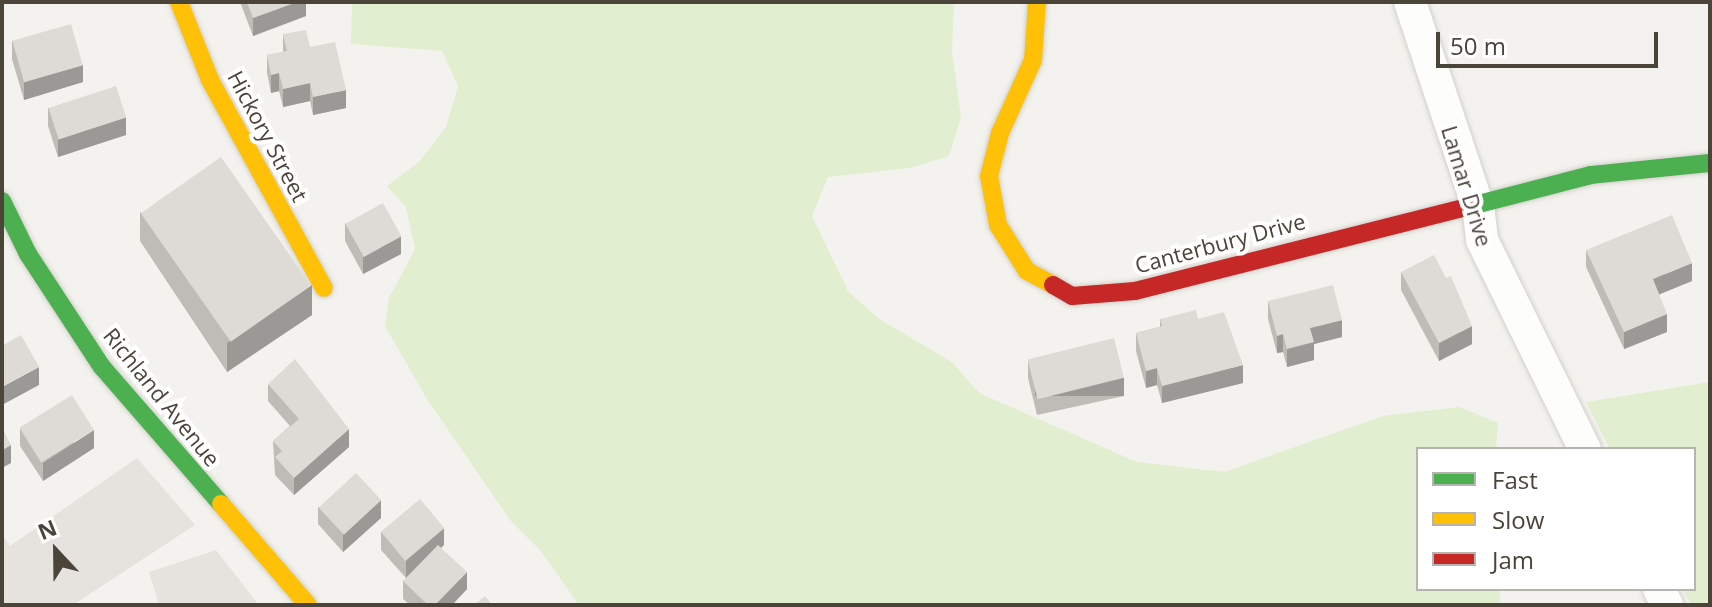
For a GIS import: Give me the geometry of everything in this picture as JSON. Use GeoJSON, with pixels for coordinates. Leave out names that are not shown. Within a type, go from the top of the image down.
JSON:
{"type":"FeatureCollection","features":[{"type":"Feature","properties":{"kind":"street","name":"Hickory Street"},"geometry":{"type":"LineString","coordinates":[[179,2],[210,80],[324,288]]}},
{"type":"Feature","properties":{"kind":"street","name":"Canterbury Drive"},"geometry":{"type":"LineString","coordinates":[[1037,2],[1033,60],[1000,133],[989,176],[998,225],[1027,271],[1072,296],[1135,291],[1361,230],[1478,206],[1591,175],[1710,163]]}},
{"type":"Feature","properties":{"kind":"street","name":"Lamar Drive"},"geometry":{"type":"LineString","coordinates":[[1410,2],[1478,206],[1482,240],[1584,447]]}},
{"type":"Feature","properties":{"kind":"street","name":"Richland Avenue"},"geometry":{"type":"LineString","coordinates":[[2,201],[28,254],[102,367],[308,605]]}},
{"type":"Feature","properties":{"kind":"green space"},"geometry":{"type":"Polygon","coordinates":[[[352,2],[954,2],[952,51],[961,118],[949,156],[910,168],[828,177],[812,216],[848,291],[879,319],[952,362],[979,393],[1137,462],[1224,472],[1383,416],[1459,407],[1498,423],[1496,447],[1416,447],[1416,591],[1499,591],[1501,605],[579,605],[540,550],[510,520],[427,399],[385,326],[389,298],[415,249],[406,207],[387,186],[420,161],[446,127],[458,86],[442,51],[351,44],[352,2]]]}},
{"type":"Feature","properties":{"kind":"green space"},"geometry":{"type":"Polygon","coordinates":[[[1710,382],[1710,605],[1691,605],[1684,591],[1696,591],[1696,447],[1609,447],[1586,402],[1710,382]]]}},
{"type":"Feature","properties":{"kind":"shaded area"},"geometry":{"type":"Polygon","coordinates":[[[137,458],[195,525],[73,605],[2,605],[2,534],[10,546],[137,458]]]}},
{"type":"Feature","properties":{"kind":"shaded area"},"geometry":{"type":"Polygon","coordinates":[[[216,550],[259,605],[159,605],[149,572],[216,550]]]}},
{"type":"Feature","properties":{"kind":"building"},"geometry":{"type":"Polygon","coordinates":[[[247,2],[297,2],[253,18],[247,2]]]}},
{"type":"Feature","properties":{"kind":"building"},"geometry":{"type":"Polygon","coordinates":[[[71,24],[83,65],[24,82],[12,41],[71,24]]]}},
{"type":"Feature","properties":{"kind":"building"},"geometry":{"type":"Polygon","coordinates":[[[306,30],[310,47],[335,42],[346,90],[313,97],[310,83],[283,89],[279,73],[271,75],[267,55],[287,51],[283,34],[306,30]]]}},
{"type":"Feature","properties":{"kind":"building"},"geometry":{"type":"Polygon","coordinates":[[[116,86],[126,117],[59,139],[48,108],[116,86]]]}},
{"type":"Feature","properties":{"kind":"building"},"geometry":{"type":"Polygon","coordinates":[[[221,157],[311,286],[231,342],[141,213],[221,157]]]}},
{"type":"Feature","properties":{"kind":"building"},"geometry":{"type":"Polygon","coordinates":[[[383,203],[401,236],[364,257],[345,224],[383,203]]]}},
{"type":"Feature","properties":{"kind":"building"},"geometry":{"type":"Polygon","coordinates":[[[1672,215],[1692,263],[1653,279],[1667,314],[1624,332],[1586,250],[1672,215]]]}},
{"type":"Feature","properties":{"kind":"building"},"geometry":{"type":"Polygon","coordinates":[[[1434,255],[1446,278],[1451,276],[1472,326],[1439,343],[1401,272],[1434,255]]]}},
{"type":"Feature","properties":{"kind":"building"},"geometry":{"type":"Polygon","coordinates":[[[1333,285],[1342,320],[1310,328],[1314,342],[1287,349],[1283,334],[1277,336],[1268,301],[1333,285]]]}},
{"type":"Feature","properties":{"kind":"building"},"geometry":{"type":"Polygon","coordinates":[[[1196,310],[1198,319],[1224,312],[1243,365],[1162,386],[1157,368],[1146,371],[1136,333],[1162,326],[1160,319],[1196,310]]]}},
{"type":"Feature","properties":{"kind":"building"},"geometry":{"type":"Polygon","coordinates":[[[21,335],[39,367],[2,387],[2,346],[21,335]]]}},
{"type":"Feature","properties":{"kind":"building"},"geometry":{"type":"Polygon","coordinates":[[[1114,338],[1124,378],[1038,399],[1028,360],[1114,338]]]}},
{"type":"Feature","properties":{"kind":"building"},"geometry":{"type":"Polygon","coordinates":[[[295,359],[349,429],[294,478],[275,457],[282,451],[273,441],[299,419],[268,384],[295,359]]]}},
{"type":"Feature","properties":{"kind":"building"},"geometry":{"type":"Polygon","coordinates":[[[72,395],[94,430],[41,463],[19,428],[72,395]]]}},
{"type":"Feature","properties":{"kind":"building"},"geometry":{"type":"Polygon","coordinates":[[[2,428],[11,445],[2,450],[2,428]]]}},
{"type":"Feature","properties":{"kind":"building"},"geometry":{"type":"Polygon","coordinates":[[[356,473],[381,500],[344,535],[319,508],[356,473]]]}},
{"type":"Feature","properties":{"kind":"building"},"geometry":{"type":"Polygon","coordinates":[[[420,499],[444,528],[405,561],[381,532],[420,499]]]}},
{"type":"Feature","properties":{"kind":"building"},"geometry":{"type":"Polygon","coordinates":[[[438,545],[467,572],[435,605],[428,605],[403,581],[438,545]]]}},
{"type":"Feature","properties":{"kind":"building"},"geometry":{"type":"Polygon","coordinates":[[[485,596],[492,605],[474,605],[485,596]]]}},
{"type":"Feature","properties":{"kind":"traffic: fast"},"geometry":{"type":"LineString","coordinates":[[1471,206],[1591,175],[1710,163]]}},
{"type":"Feature","properties":{"kind":"traffic: fast"},"geometry":{"type":"LineString","coordinates":[[2,201],[28,254],[102,367],[221,504]]}},
{"type":"Feature","properties":{"kind":"traffic: slow"},"geometry":{"type":"LineString","coordinates":[[179,2],[210,80],[324,288]]}},
{"type":"Feature","properties":{"kind":"traffic: slow"},"geometry":{"type":"LineString","coordinates":[[1037,2],[1033,60],[1000,133],[989,176],[998,225],[1027,271],[1053,285]]}},
{"type":"Feature","properties":{"kind":"traffic: slow"},"geometry":{"type":"LineString","coordinates":[[221,504],[308,605]]}},
{"type":"Feature","properties":{"kind":"traffic: jam"},"geometry":{"type":"LineString","coordinates":[[1053,285],[1072,296],[1135,291],[1471,206]]}}]}
